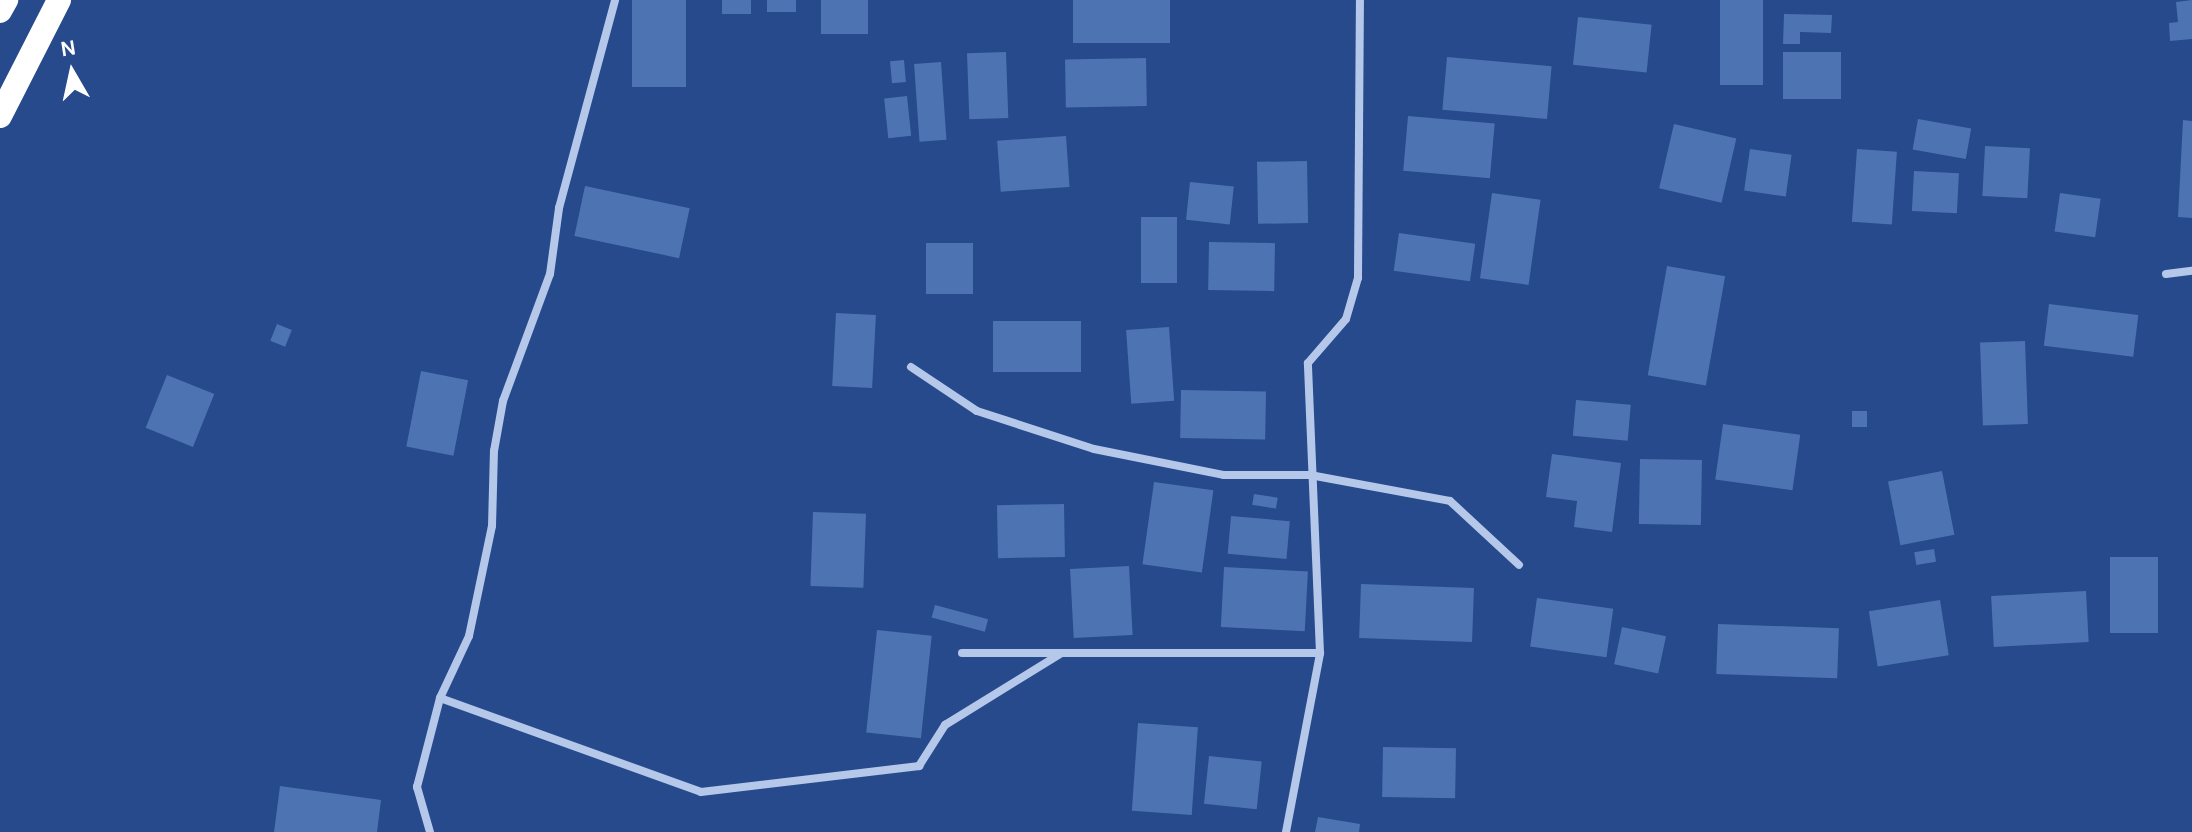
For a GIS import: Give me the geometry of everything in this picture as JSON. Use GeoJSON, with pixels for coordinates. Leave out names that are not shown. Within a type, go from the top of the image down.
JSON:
{"type":"FeatureCollection","features":[{"type":"Feature","properties":{"kind":"highway"},"geometry":{"type":"LineString","coordinates":[[0,11],[6,0]]}},
{"type":"Feature","properties":{"kind":"highway"},"geometry":{"type":"LineString","coordinates":[[0,116],[59,0]]}},
{"type":"Feature","properties":{"kind":"street"},"geometry":{"type":"LineString","coordinates":[[430,832],[417,787],[440,698],[469,636],[492,526],[494,451],[503,401],[550,274],[559,208],[615,0]]}},
{"type":"Feature","properties":{"kind":"street"},"geometry":{"type":"LineString","coordinates":[[1286,832],[1320,653],[1310,475],[1308,363],[1346,319],[1358,278],[1360,0]]}},
{"type":"Feature","properties":{"kind":"street"},"geometry":{"type":"LineString","coordinates":[[2166,274],[2192,271]]}},
{"type":"Feature","properties":{"kind":"street"},"geometry":{"type":"LineString","coordinates":[[911,367],[977,411],[1094,449],[1224,475],[1310,475],[1450,501],[1519,565]]}},
{"type":"Feature","properties":{"kind":"street"},"geometry":{"type":"LineString","coordinates":[[962,653],[1320,653]]}},
{"type":"Feature","properties":{"kind":"street"},"geometry":{"type":"LineString","coordinates":[[440,698],[701,792],[919,766],[945,725],[1060,654]]}},
{"type":"Feature","properties":{"kind":"building"},"geometry":{"type":"Polygon","coordinates":[[[632,0],[686,0],[686,87],[632,87],[632,0]]]}},
{"type":"Feature","properties":{"kind":"building"},"geometry":{"type":"Polygon","coordinates":[[[722,0],[751,0],[751,14],[722,14],[722,0]]]}},
{"type":"Feature","properties":{"kind":"building"},"geometry":{"type":"Polygon","coordinates":[[[767,0],[796,0],[796,12],[767,12],[767,0]]]}},
{"type":"Feature","properties":{"kind":"building"},"geometry":{"type":"Polygon","coordinates":[[[821,0],[868,0],[868,34],[821,34],[821,0]]]}},
{"type":"Feature","properties":{"kind":"building"},"geometry":{"type":"Polygon","coordinates":[[[1073,0],[1170,0],[1170,43],[1073,43],[1073,0]]]}},
{"type":"Feature","properties":{"kind":"building"},"geometry":{"type":"Polygon","coordinates":[[[1720,0],[1763,0],[1763,85],[1720,85],[1720,0]]]}},
{"type":"Feature","properties":{"kind":"building"},"geometry":{"type":"Polygon","coordinates":[[[2192,0],[2192,39],[2170,41],[2169,23],[2178,22],[2176,2],[2192,0]]]}},
{"type":"Feature","properties":{"kind":"building"},"geometry":{"type":"Polygon","coordinates":[[[1784,14],[1832,15],[1831,33],[1800,32],[1800,44],[1783,44],[1784,14]]]}},
{"type":"Feature","properties":{"kind":"building"},"geometry":{"type":"Polygon","coordinates":[[[1578,17],[1652,25],[1647,72],[1573,65],[1578,17]]]}},
{"type":"Feature","properties":{"kind":"building"},"geometry":{"type":"Polygon","coordinates":[[[1006,52],[1008,118],[969,119],[967,53],[1006,52]]]}},
{"type":"Feature","properties":{"kind":"building"},"geometry":{"type":"Polygon","coordinates":[[[1783,52],[1841,52],[1841,99],[1783,99],[1783,52]]]}},
{"type":"Feature","properties":{"kind":"building"},"geometry":{"type":"Polygon","coordinates":[[[1447,57],[1552,66],[1547,119],[1442,110],[1447,57]]]}},
{"type":"Feature","properties":{"kind":"building"},"geometry":{"type":"Polygon","coordinates":[[[1146,58],[1147,106],[1066,107],[1065,59],[1146,58]]]}},
{"type":"Feature","properties":{"kind":"building"},"geometry":{"type":"Polygon","coordinates":[[[904,60],[906,82],[892,83],[890,61],[904,60]]]}},
{"type":"Feature","properties":{"kind":"building"},"geometry":{"type":"Polygon","coordinates":[[[941,62],[946,140],[920,142],[914,64],[941,62]]]}},
{"type":"Feature","properties":{"kind":"building"},"geometry":{"type":"Polygon","coordinates":[[[907,96],[911,136],[888,138],[884,98],[907,96]]]}},
{"type":"Feature","properties":{"kind":"building"},"geometry":{"type":"Polygon","coordinates":[[[1408,116],[1495,124],[1490,178],[1403,171],[1408,116]]]}},
{"type":"Feature","properties":{"kind":"building"},"geometry":{"type":"Polygon","coordinates":[[[1918,119],[1971,128],[1966,159],[1913,150],[1918,119]]]}},
{"type":"Feature","properties":{"kind":"building"},"geometry":{"type":"Polygon","coordinates":[[[2183,120],[2192,121],[2192,218],[2178,217],[2183,120]]]}},
{"type":"Feature","properties":{"kind":"building"},"geometry":{"type":"Polygon","coordinates":[[[1674,124],[1736,138],[1722,203],[1659,188],[1674,124]]]}},
{"type":"Feature","properties":{"kind":"building"},"geometry":{"type":"Polygon","coordinates":[[[1066,136],[1070,187],[1001,192],[997,141],[1066,136]]]}},
{"type":"Feature","properties":{"kind":"building"},"geometry":{"type":"Polygon","coordinates":[[[1985,146],[2030,148],[2027,198],[1982,196],[1985,146]]]}},
{"type":"Feature","properties":{"kind":"building"},"geometry":{"type":"Polygon","coordinates":[[[1750,149],[1792,155],[1786,196],[1744,191],[1750,149]]]}},
{"type":"Feature","properties":{"kind":"building"},"geometry":{"type":"Polygon","coordinates":[[[1857,149],[1897,152],[1892,225],[1852,222],[1857,149]]]}},
{"type":"Feature","properties":{"kind":"building"},"geometry":{"type":"Polygon","coordinates":[[[1307,161],[1308,223],[1258,224],[1257,162],[1307,161]]]}},
{"type":"Feature","properties":{"kind":"building"},"geometry":{"type":"Polygon","coordinates":[[[1914,171],[1959,173],[1957,213],[1912,211],[1914,171]]]}},
{"type":"Feature","properties":{"kind":"building"},"geometry":{"type":"Polygon","coordinates":[[[1190,182],[1234,187],[1230,224],[1186,220],[1190,182]]]}},
{"type":"Feature","properties":{"kind":"building"},"geometry":{"type":"Polygon","coordinates":[[[585,186],[690,208],[679,258],[574,236],[585,186]]]}},
{"type":"Feature","properties":{"kind":"building"},"geometry":{"type":"Polygon","coordinates":[[[1492,193],[1541,200],[1529,285],[1480,278],[1492,193]]]}},
{"type":"Feature","properties":{"kind":"building"},"geometry":{"type":"Polygon","coordinates":[[[2060,193],[2101,199],[2095,237],[2055,232],[2060,193]]]}},
{"type":"Feature","properties":{"kind":"building"},"geometry":{"type":"Polygon","coordinates":[[[1141,217],[1177,217],[1177,283],[1141,283],[1141,217]]]}},
{"type":"Feature","properties":{"kind":"building"},"geometry":{"type":"Polygon","coordinates":[[[1399,233],[1475,244],[1470,281],[1394,271],[1399,233]]]}},
{"type":"Feature","properties":{"kind":"building"},"geometry":{"type":"Polygon","coordinates":[[[1209,242],[1275,243],[1274,291],[1208,290],[1209,242]]]}},
{"type":"Feature","properties":{"kind":"building"},"geometry":{"type":"Polygon","coordinates":[[[926,243],[973,243],[973,294],[926,294],[926,243]]]}},
{"type":"Feature","properties":{"kind":"building"},"geometry":{"type":"Polygon","coordinates":[[[1667,266],[1725,276],[1706,386],[1648,375],[1667,266]]]}},
{"type":"Feature","properties":{"kind":"building"},"geometry":{"type":"Polygon","coordinates":[[[2049,304],[2138,315],[2133,357],[2044,346],[2049,304]]]}},
{"type":"Feature","properties":{"kind":"building"},"geometry":{"type":"Polygon","coordinates":[[[836,313],[876,315],[872,388],[832,386],[836,313]]]}},
{"type":"Feature","properties":{"kind":"building"},"geometry":{"type":"Polygon","coordinates":[[[993,321],[1081,321],[1081,372],[993,372],[993,321]]]}},
{"type":"Feature","properties":{"kind":"building"},"geometry":{"type":"Polygon","coordinates":[[[277,324],[292,330],[285,347],[270,341],[277,324]]]}},
{"type":"Feature","properties":{"kind":"building"},"geometry":{"type":"Polygon","coordinates":[[[1169,327],[1174,401],[1131,404],[1126,330],[1169,327]]]}},
{"type":"Feature","properties":{"kind":"building"},"geometry":{"type":"Polygon","coordinates":[[[2025,341],[2028,424],[1983,426],[1980,343],[2025,341]]]}},
{"type":"Feature","properties":{"kind":"building"},"geometry":{"type":"Polygon","coordinates":[[[421,371],[468,380],[453,456],[406,447],[421,371]]]}},
{"type":"Feature","properties":{"kind":"building"},"geometry":{"type":"Polygon","coordinates":[[[167,375],[214,394],[193,447],[146,428],[167,375]]]}},
{"type":"Feature","properties":{"kind":"building"},"geometry":{"type":"Polygon","coordinates":[[[1181,390],[1266,391],[1265,439],[1180,438],[1181,390]]]}},
{"type":"Feature","properties":{"kind":"building"},"geometry":{"type":"Polygon","coordinates":[[[1576,400],[1631,405],[1628,441],[1573,436],[1576,400]]]}},
{"type":"Feature","properties":{"kind":"building"},"geometry":{"type":"Polygon","coordinates":[[[1852,411],[1867,411],[1867,427],[1852,427],[1852,411]]]}},
{"type":"Feature","properties":{"kind":"building"},"geometry":{"type":"Polygon","coordinates":[[[1723,424],[1800,435],[1792,490],[1715,479],[1723,424]]]}},
{"type":"Feature","properties":{"kind":"building"},"geometry":{"type":"Polygon","coordinates":[[[1552,454],[1621,463],[1612,532],[1574,527],[1577,501],[1546,497],[1552,454]]]}},
{"type":"Feature","properties":{"kind":"building"},"geometry":{"type":"Polygon","coordinates":[[[1640,459],[1702,460],[1701,525],[1639,524],[1640,459]]]}},
{"type":"Feature","properties":{"kind":"building"},"geometry":{"type":"Polygon","coordinates":[[[1942,471],[1954,535],[1900,545],[1888,481],[1942,471]]]}},
{"type":"Feature","properties":{"kind":"building"},"geometry":{"type":"Polygon","coordinates":[[[1154,482],[1213,490],[1202,573],[1142,564],[1154,482]]]}},
{"type":"Feature","properties":{"kind":"building"},"geometry":{"type":"Polygon","coordinates":[[[1254,494],[1278,498],[1276,509],[1252,505],[1254,494]]]}},
{"type":"Feature","properties":{"kind":"building"},"geometry":{"type":"Polygon","coordinates":[[[1064,504],[1065,557],[998,558],[997,505],[1064,504]]]}},
{"type":"Feature","properties":{"kind":"building"},"geometry":{"type":"Polygon","coordinates":[[[813,512],[866,514],[863,588],[810,586],[813,512]]]}},
{"type":"Feature","properties":{"kind":"building"},"geometry":{"type":"Polygon","coordinates":[[[1231,516],[1290,521],[1286,559],[1228,554],[1231,516]]]}},
{"type":"Feature","properties":{"kind":"building"},"geometry":{"type":"Polygon","coordinates":[[[1934,549],[1936,562],[1916,565],[1914,552],[1934,549]]]}},
{"type":"Feature","properties":{"kind":"building"},"geometry":{"type":"Polygon","coordinates":[[[2110,557],[2158,557],[2158,633],[2110,633],[2110,557]]]}},
{"type":"Feature","properties":{"kind":"building"},"geometry":{"type":"Polygon","coordinates":[[[1129,566],[1133,635],[1074,638],[1070,569],[1129,566]]]}},
{"type":"Feature","properties":{"kind":"building"},"geometry":{"type":"Polygon","coordinates":[[[1224,567],[1308,571],[1305,631],[1221,627],[1224,567]]]}},
{"type":"Feature","properties":{"kind":"building"},"geometry":{"type":"Polygon","coordinates":[[[1361,584],[1474,588],[1472,642],[1359,638],[1361,584]]]}},
{"type":"Feature","properties":{"kind":"building"},"geometry":{"type":"Polygon","coordinates":[[[2086,591],[2089,642],[1994,647],[1991,596],[2086,591]]]}},
{"type":"Feature","properties":{"kind":"building"},"geometry":{"type":"Polygon","coordinates":[[[1537,598],[1613,609],[1606,657],[1530,647],[1537,598]]]}},
{"type":"Feature","properties":{"kind":"building"},"geometry":{"type":"Polygon","coordinates":[[[1940,600],[1949,655],[1878,667],[1869,611],[1940,600]]]}},
{"type":"Feature","properties":{"kind":"building"},"geometry":{"type":"Polygon","coordinates":[[[935,605],[988,619],[985,632],[932,618],[935,605]]]}},
{"type":"Feature","properties":{"kind":"building"},"geometry":{"type":"Polygon","coordinates":[[[1718,624],[1839,628],[1837,678],[1716,674],[1718,624]]]}},
{"type":"Feature","properties":{"kind":"building"},"geometry":{"type":"Polygon","coordinates":[[[1622,627],[1666,636],[1658,674],[1614,664],[1622,627]]]}},
{"type":"Feature","properties":{"kind":"building"},"geometry":{"type":"Polygon","coordinates":[[[877,630],[932,636],[921,738],[866,732],[877,630]]]}},
{"type":"Feature","properties":{"kind":"building"},"geometry":{"type":"Polygon","coordinates":[[[1138,723],[1198,727],[1192,815],[1132,811],[1138,723]]]}},
{"type":"Feature","properties":{"kind":"building"},"geometry":{"type":"Polygon","coordinates":[[[1383,747],[1456,748],[1455,798],[1382,797],[1383,747]]]}},
{"type":"Feature","properties":{"kind":"building"},"geometry":{"type":"Polygon","coordinates":[[[1209,756],[1262,762],[1257,809],[1204,804],[1209,756]]]}},
{"type":"Feature","properties":{"kind":"building"},"geometry":{"type":"Polygon","coordinates":[[[280,786],[381,800],[377,832],[274,832],[280,786]]]}},
{"type":"Feature","properties":{"kind":"building"},"geometry":{"type":"Polygon","coordinates":[[[1318,817],[1360,824],[1359,832],[1315,832],[1318,817]]]}}]}
